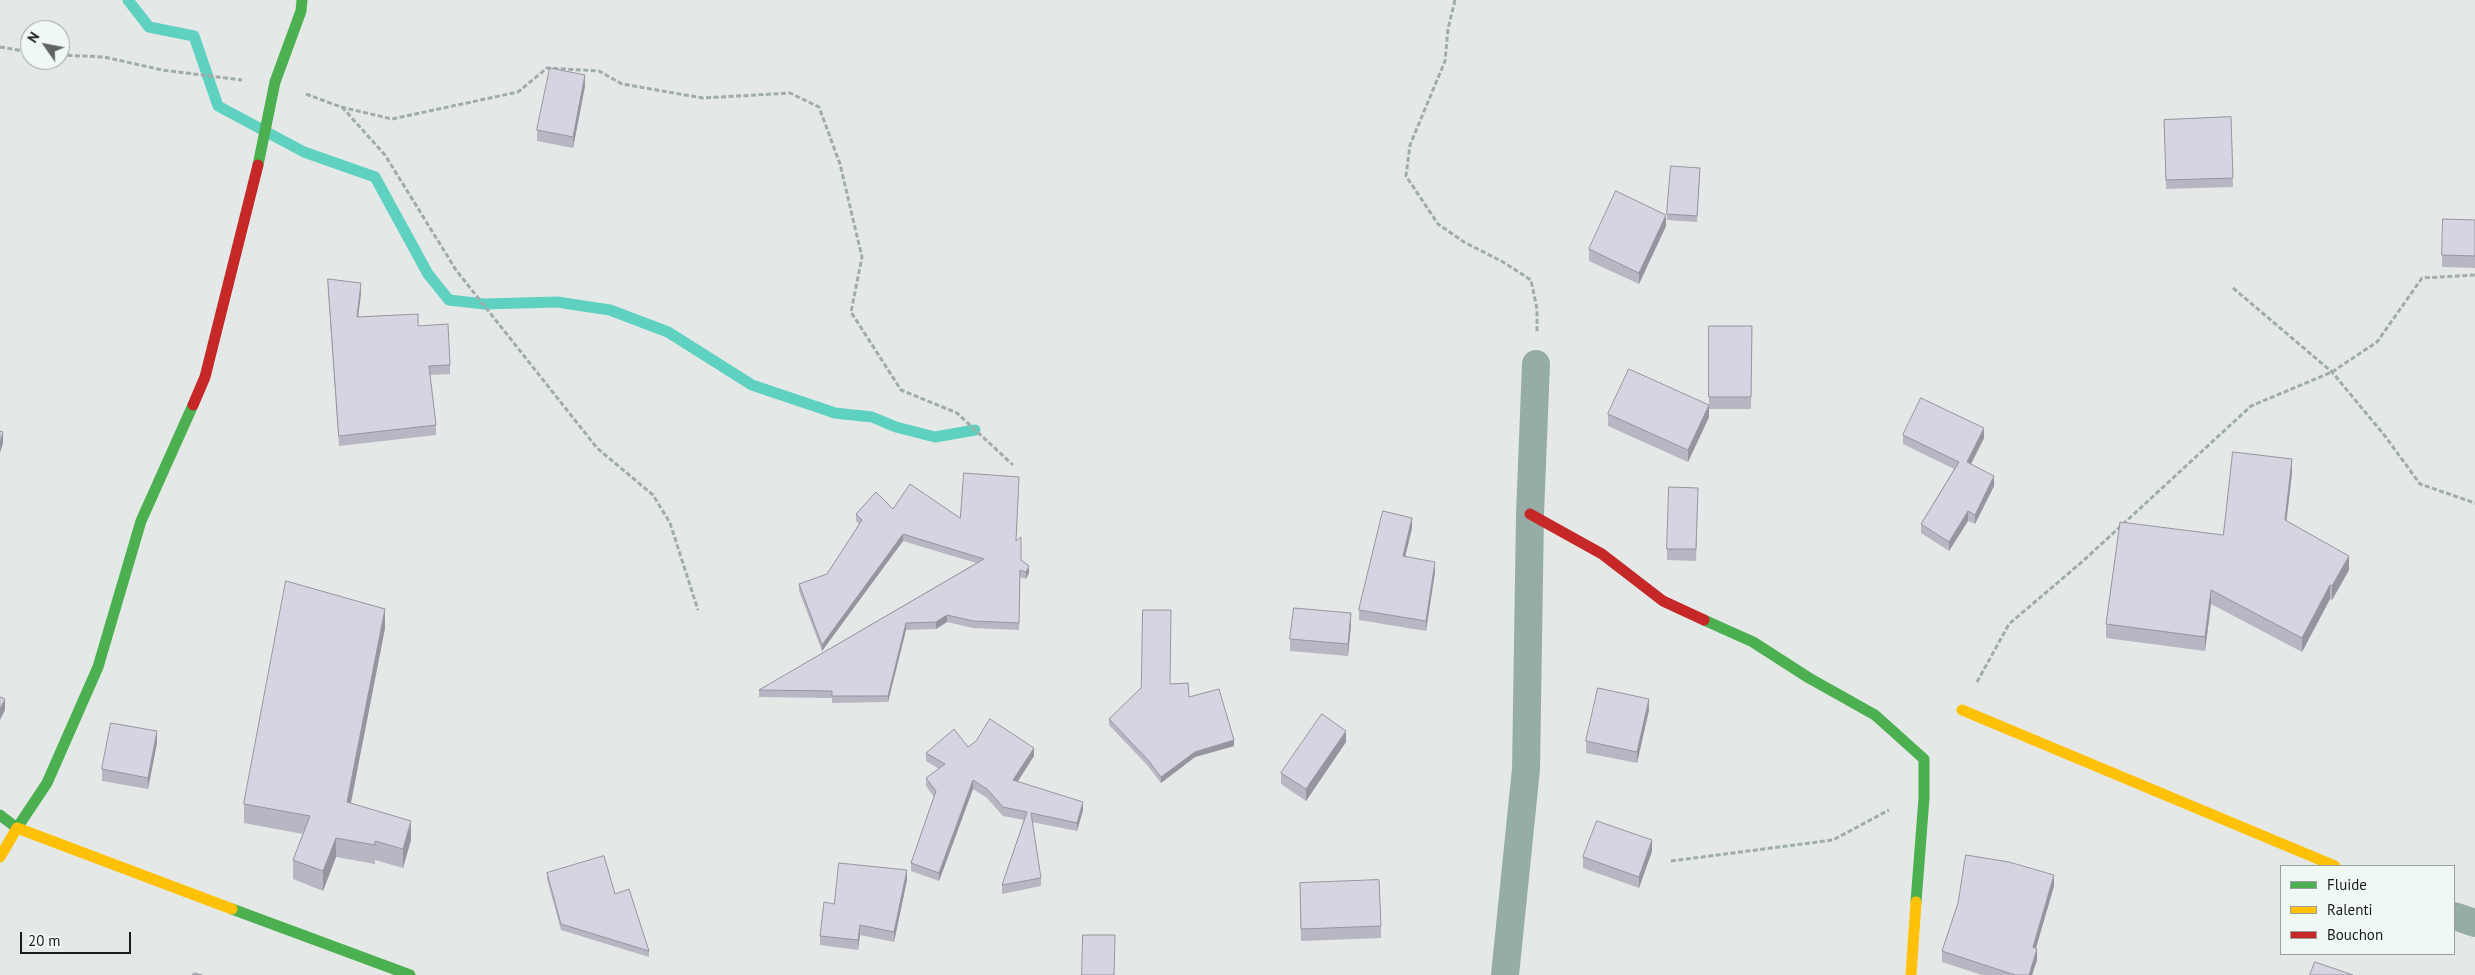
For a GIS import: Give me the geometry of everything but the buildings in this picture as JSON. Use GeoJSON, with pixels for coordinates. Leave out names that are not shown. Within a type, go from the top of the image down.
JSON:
{"type":"FeatureCollection","features":[{"type":"Feature","properties":{"kind":"street"},"geometry":{"type":"LineString","coordinates":[[0,857],[47,783],[98,668],[141,521],[205,377],[276,82],[301,11],[302,0]]}},
{"type":"Feature","properties":{"kind":"street"},"geometry":{"type":"LineString","coordinates":[[1505,975],[1526,770],[1530,514],[1536,364]]}},
{"type":"Feature","properties":{"kind":"street"},"geometry":{"type":"LineString","coordinates":[[1530,514],[1602,554],[1663,601],[1753,642],[1809,678],[1875,715],[1924,759],[1924,798],[1911,975]]}},
{"type":"Feature","properties":{"kind":"street"},"geometry":{"type":"LineString","coordinates":[[1962,710],[2333,865]]}},
{"type":"Feature","properties":{"kind":"street"},"geometry":{"type":"LineString","coordinates":[[0,815],[17,828],[410,975]]}},
{"type":"Feature","properties":{"kind":"street"},"geometry":{"type":"LineString","coordinates":[[2455,916],[2475,923]]}},
{"type":"Feature","properties":{"kind":"path"},"geometry":{"type":"LineString","coordinates":[[1455,0],[1448,29],[1446,61],[1410,145],[1406,176],[1438,224],[1464,242],[1503,262],[1531,280],[1537,309],[1536,364]]}},
{"type":"Feature","properties":{"kind":"path"},"geometry":{"type":"LineString","coordinates":[[0,47],[20,50]]}},
{"type":"Feature","properties":{"kind":"path"},"geometry":{"type":"LineString","coordinates":[[70,55],[104,57],[214,78],[276,82],[341,107],[392,119],[518,92],[547,68],[599,71],[622,84],[703,98],[790,93],[820,107],[840,164],[862,257],[851,312],[901,390],[957,413],[1013,465]]}},
{"type":"Feature","properties":{"kind":"path"},"geometry":{"type":"LineString","coordinates":[[341,107],[385,155],[456,270],[597,448],[653,496],[670,523],[698,610]]}},
{"type":"Feature","properties":{"kind":"path"},"geometry":{"type":"LineString","coordinates":[[1962,710],[2009,624],[2083,560],[2251,406],[2332,372],[2377,342],[2422,278],[2475,275]]}},
{"type":"Feature","properties":{"kind":"path"},"geometry":{"type":"LineString","coordinates":[[2233,288],[2332,372],[2385,436],[2420,484],[2475,503]]}},
{"type":"Feature","properties":{"kind":"path"},"geometry":{"type":"LineString","coordinates":[[1671,861],[1833,840],[1888,813],[1893,805]]}},
{"type":"Feature","properties":{"kind":"waterway"},"geometry":{"type":"LineString","coordinates":[[128,0],[149,27],[194,36],[218,106],[304,152],[375,177],[428,274],[449,300],[484,304],[557,302],[610,310],[668,332],[752,385],[835,413],[872,417],[896,427],[935,437],[975,430]]}},
{"type":"Feature","properties":{"kind":"traffic: fast"},"geometry":{"type":"LineString","coordinates":[[258,165],[275,82],[301,11],[302,0]]}},
{"type":"Feature","properties":{"kind":"traffic: fast"},"geometry":{"type":"LineString","coordinates":[[0,815],[17,828],[47,783],[98,667],[141,521],[193,405]]}},
{"type":"Feature","properties":{"kind":"traffic: fast"},"geometry":{"type":"LineString","coordinates":[[1704,620],[1753,642],[1809,678],[1875,715],[1924,759],[1924,798],[1916,902]]}},
{"type":"Feature","properties":{"kind":"traffic: fast"},"geometry":{"type":"LineString","coordinates":[[232,909],[410,975]]}},
{"type":"Feature","properties":{"kind":"traffic: slow"},"geometry":{"type":"LineString","coordinates":[[1962,710],[2333,865]]}},
{"type":"Feature","properties":{"kind":"traffic: slow"},"geometry":{"type":"LineString","coordinates":[[0,857],[17,828],[232,909]]}},
{"type":"Feature","properties":{"kind":"traffic: slow"},"geometry":{"type":"LineString","coordinates":[[1911,975],[1916,902]]}},
{"type":"Feature","properties":{"kind":"traffic: jam"},"geometry":{"type":"LineString","coordinates":[[193,405],[205,377],[258,165]]}},
{"type":"Feature","properties":{"kind":"traffic: jam"},"geometry":{"type":"LineString","coordinates":[[1530,514],[1602,554],[1663,601],[1704,620]]}}]}
